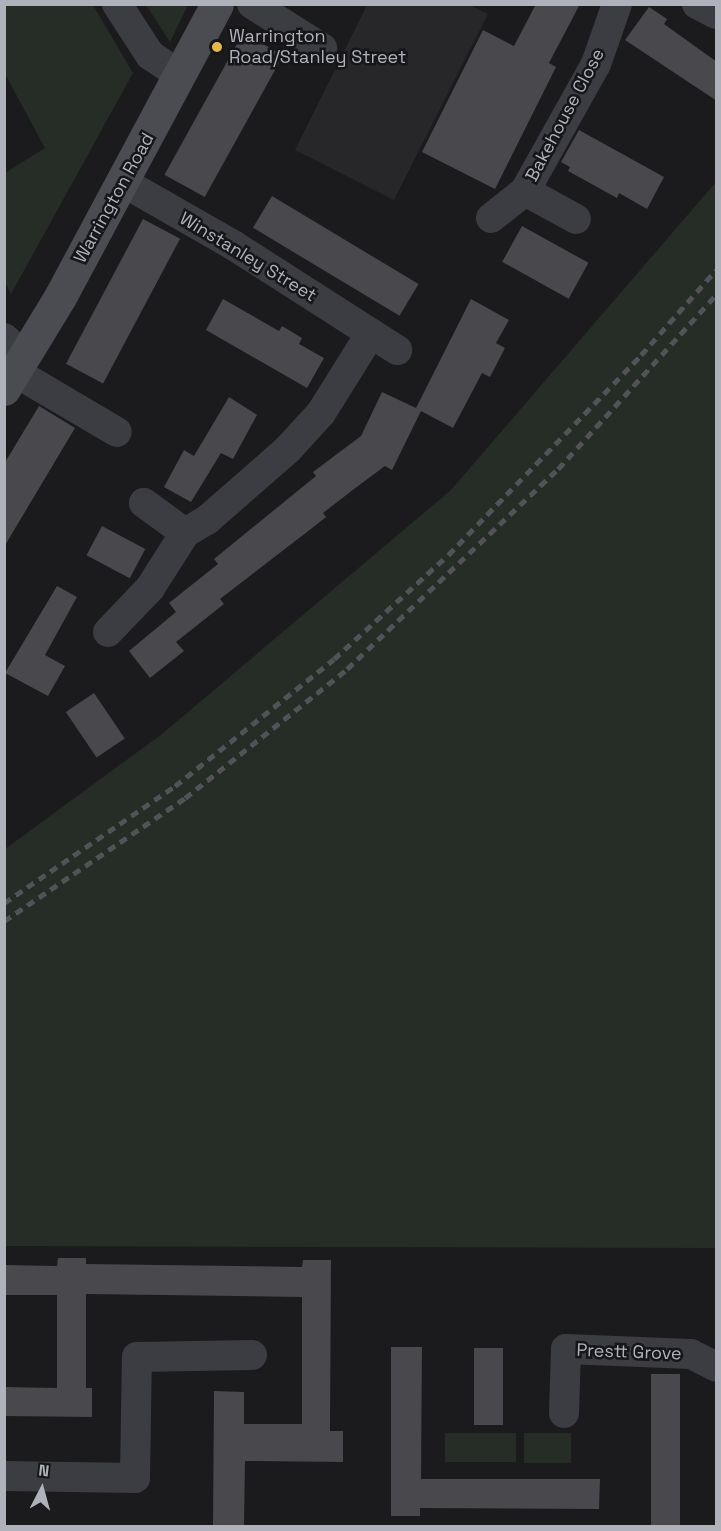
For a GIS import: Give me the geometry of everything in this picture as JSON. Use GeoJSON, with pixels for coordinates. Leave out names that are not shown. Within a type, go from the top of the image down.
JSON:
{"type":"FeatureCollection","features":[{"type":"Feature","properties":{"kind":"main road","name":"Warrington Road"},"geometry":{"type":"LineString","coordinates":[[12,364],[123,182],[217,4]]}},
{"type":"Feature","properties":{"kind":"street"},"geometry":{"type":"LineString","coordinates":[[117,4],[150,55],[180,75]]}},
{"type":"Feature","properties":{"kind":"street"},"geometry":{"type":"LineString","coordinates":[[252,4],[322,48]]}},
{"type":"Feature","properties":{"kind":"street","name":"Bakehouse Close"},"geometry":{"type":"LineString","coordinates":[[491,218],[525,191],[596,64],[617,4]]}},
{"type":"Feature","properties":{"kind":"street"},"geometry":{"type":"LineString","coordinates":[[697,4],[717,14]]}},
{"type":"Feature","properties":{"kind":"street","name":"Winstanley Street"},"geometry":{"type":"LineString","coordinates":[[123,182],[233,246],[397,350]]}},
{"type":"Feature","properties":{"kind":"street","name":"Bakehouse Close"},"geometry":{"type":"LineString","coordinates":[[525,191],[576,219]]}},
{"type":"Feature","properties":{"kind":"street"},"geometry":{"type":"LineString","coordinates":[[108,632],[150,588],[171,550],[186,532],[207,520],[288,449],[321,413],[371,333]]}},
{"type":"Feature","properties":{"kind":"street"},"geometry":{"type":"LineString","coordinates":[[12,364],[117,432]]}},
{"type":"Feature","properties":{"kind":"street"},"geometry":{"type":"LineString","coordinates":[[144,503],[186,532]]}},
{"type":"Feature","properties":{"kind":"street","name":"Prestt Grove"},"geometry":{"type":"LineString","coordinates":[[564,1413],[566,1350],[691,1354],[717,1367]]}},
{"type":"Feature","properties":{"kind":"street"},"geometry":{"type":"LineString","coordinates":[[4,1476],[135,1478],[137,1357],[252,1355]]}},
{"type":"Feature","properties":{"kind":"shaded area"},"geometry":{"type":"Polygon","coordinates":[[[4,5],[93,5],[133,73],[11,294],[5,282],[5,173],[45,148],[5,74],[4,5]]]}},
{"type":"Feature","properties":{"kind":"shaded area"},"geometry":{"type":"Polygon","coordinates":[[[146,5],[188,5],[170,42],[146,5]]]}},
{"type":"Feature","properties":{"kind":"shaded area"},"geometry":{"type":"Polygon","coordinates":[[[367,5],[469,5],[488,14],[394,200],[295,150],[367,5]]]}},
{"type":"Feature","properties":{"kind":"shaded area"},"geometry":{"type":"Polygon","coordinates":[[[716,182],[716,1248],[5,1246],[5,849],[162,734],[451,490],[716,182]]]}},
{"type":"Feature","properties":{"kind":"shaded area"},"geometry":{"type":"Polygon","coordinates":[[[445,1433],[516,1433],[516,1462],[445,1462],[445,1433]]]}},
{"type":"Feature","properties":{"kind":"shaded area"},"geometry":{"type":"Polygon","coordinates":[[[524,1433],[571,1433],[571,1463],[524,1463],[524,1433]]]}},
{"type":"Feature","properties":{"kind":"building"},"geometry":{"type":"Polygon","coordinates":[[[536,4],[580,4],[549,63],[556,67],[495,189],[422,152],[483,30],[514,46],[536,4]]]}},
{"type":"Feature","properties":{"kind":"building"},"geometry":{"type":"Polygon","coordinates":[[[649,7],[667,19],[664,24],[717,62],[717,101],[625,40],[649,7]]]}},
{"type":"Feature","properties":{"kind":"building"},"geometry":{"type":"Polygon","coordinates":[[[243,33],[283,55],[205,197],[164,175],[243,33]]]}},
{"type":"Feature","properties":{"kind":"building"},"geometry":{"type":"Polygon","coordinates":[[[579,130],[664,177],[647,209],[619,193],[617,198],[568,171],[570,167],[561,162],[579,130]]]}},
{"type":"Feature","properties":{"kind":"building"},"geometry":{"type":"Polygon","coordinates":[[[272,196],[419,284],[400,316],[253,228],[272,196]]]}},
{"type":"Feature","properties":{"kind":"building"},"geometry":{"type":"Polygon","coordinates":[[[143,219],[180,239],[103,384],[66,364],[143,219]]]}},
{"type":"Feature","properties":{"kind":"building"},"geometry":{"type":"Polygon","coordinates":[[[522,226],[588,263],[569,299],[502,262],[522,226]]]}},
{"type":"Feature","properties":{"kind":"building"},"geometry":{"type":"Polygon","coordinates":[[[223,299],[279,331],[282,326],[302,338],[299,344],[324,358],[307,388],[206,330],[223,299]]]}},
{"type":"Feature","properties":{"kind":"building"},"geometry":{"type":"Polygon","coordinates":[[[471,299],[509,320],[496,343],[505,348],[490,377],[482,373],[453,428],[421,411],[392,470],[385,466],[354,489],[323,513],[326,517],[220,599],[224,604],[176,642],[184,651],[150,678],[129,651],[176,612],[169,603],[218,564],[214,559],[316,476],[313,472],[361,436],[382,392],[416,408],[471,299]]]}},
{"type":"Feature","properties":{"kind":"building"},"geometry":{"type":"Polygon","coordinates":[[[229,397],[257,415],[233,459],[221,453],[191,502],[164,487],[184,450],[194,456],[229,397]]]}},
{"type":"Feature","properties":{"kind":"building"},"geometry":{"type":"Polygon","coordinates":[[[39,406],[75,428],[4,547],[4,464],[39,406]]]}},
{"type":"Feature","properties":{"kind":"building"},"geometry":{"type":"Polygon","coordinates":[[[102,526],[145,549],[130,578],[87,555],[102,526]]]}},
{"type":"Feature","properties":{"kind":"building"},"geometry":{"type":"Polygon","coordinates":[[[57,586],[77,597],[45,655],[65,666],[48,696],[5,673],[57,586]]]}},
{"type":"Feature","properties":{"kind":"building"},"geometry":{"type":"Polygon","coordinates":[[[94,693],[125,739],[97,758],[66,712],[94,693]]]}},
{"type":"Feature","properties":{"kind":"building"},"geometry":{"type":"Polygon","coordinates":[[[58,1258],[86,1258],[86,1264],[302,1267],[303,1260],[331,1260],[330,1431],[343,1431],[343,1462],[245,1461],[244,1527],[213,1527],[214,1391],[244,1392],[244,1424],[302,1424],[302,1297],[86,1294],[86,1388],[92,1388],[92,1417],[4,1416],[4,1387],[57,1388],[57,1295],[4,1295],[4,1265],[57,1266],[58,1258]]]}},
{"type":"Feature","properties":{"kind":"building"},"geometry":{"type":"Polygon","coordinates":[[[391,1347],[422,1347],[421,1479],[600,1479],[599,1509],[420,1508],[420,1516],[391,1516],[391,1347]]]}},
{"type":"Feature","properties":{"kind":"building"},"geometry":{"type":"Polygon","coordinates":[[[474,1348],[503,1348],[503,1425],[474,1425],[474,1348]]]}},
{"type":"Feature","properties":{"kind":"building"},"geometry":{"type":"Polygon","coordinates":[[[651,1374],[680,1374],[680,1526],[651,1526],[651,1374]]]}},
{"type":"Feature","properties":{"kind":"railway"},"geometry":{"type":"LineString","coordinates":[[4,903],[175,786],[334,659],[448,555],[641,355],[716,270]]}},
{"type":"Feature","properties":{"kind":"railway"},"geometry":{"type":"LineString","coordinates":[[4,921],[185,798],[347,669],[558,469],[716,295]]}},
{"type":"Feature","properties":{"kind":"place","name":"Warrington Road/Stanley Street"},"geometry":{"type":"Point","coordinates":[217,47]}}]}
